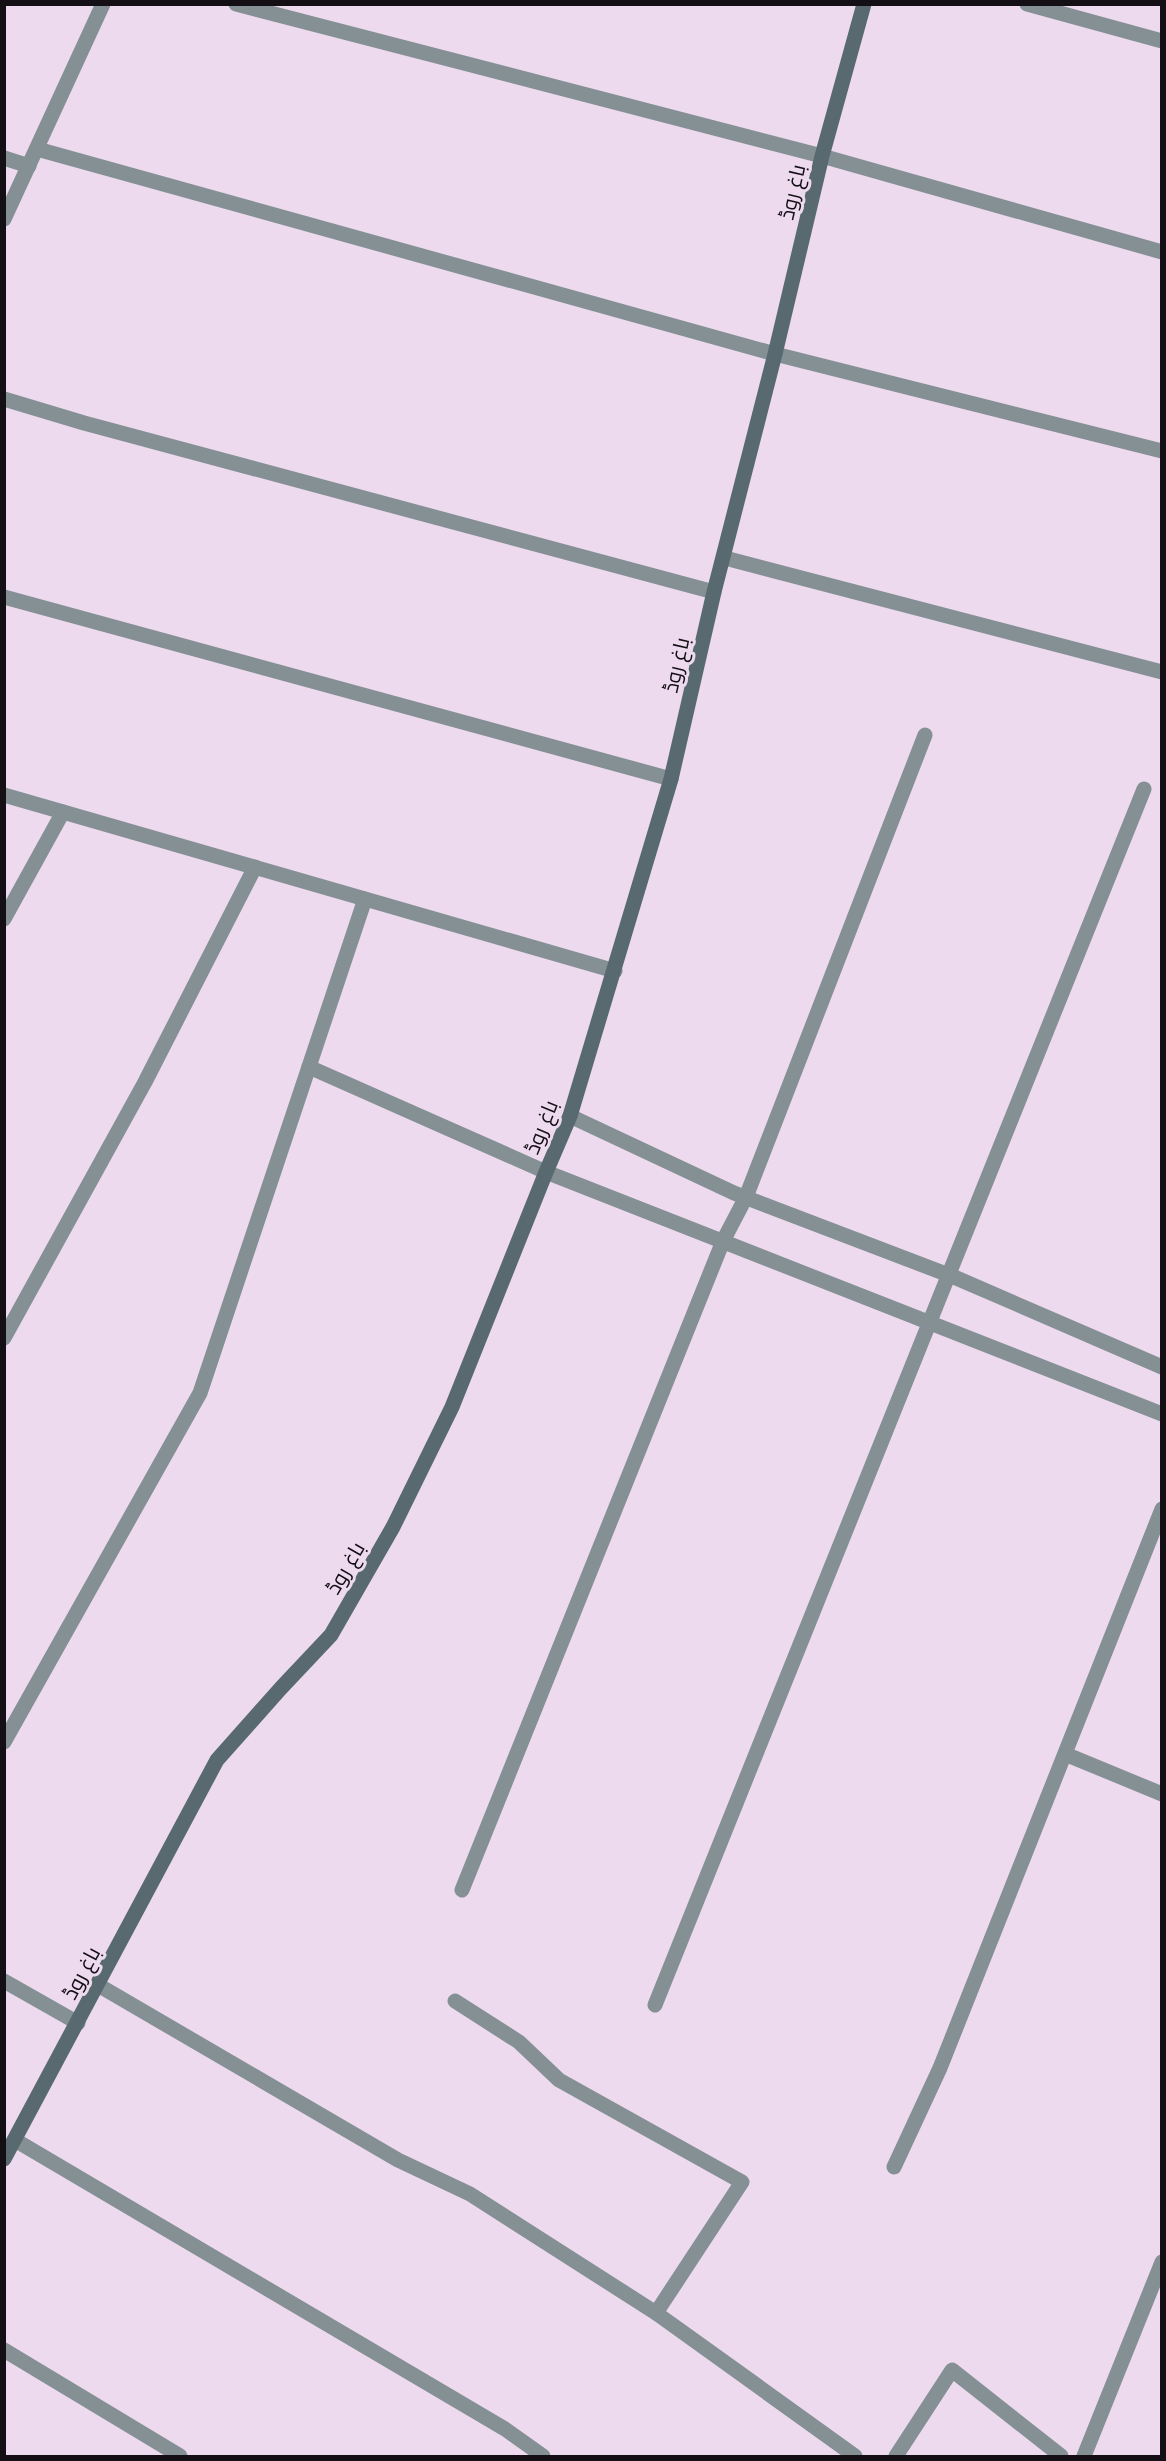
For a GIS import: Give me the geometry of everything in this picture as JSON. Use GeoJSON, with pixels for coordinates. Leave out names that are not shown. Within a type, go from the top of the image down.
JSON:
{"type":"FeatureCollection","features":[{"type":"Feature","properties":{"kind":"street"},"geometry":{"type":"LineString","coordinates":[[4,219],[103,4]]}},
{"type":"Feature","properties":{"kind":"street"},"geometry":{"type":"LineString","coordinates":[[236,4],[822,156],[1161,252]]}},
{"type":"Feature","properties":{"kind":"street","name":"باغ روڈ"},"geometry":{"type":"LineString","coordinates":[[4,2159],[218,1761],[281,1688],[331,1635],[393,1527],[452,1407],[570,1116],[671,779],[714,592],[725,558],[822,156],[864,4]]}},
{"type":"Feature","properties":{"kind":"street"},"geometry":{"type":"LineString","coordinates":[[1027,4],[1161,41]]}},
{"type":"Feature","properties":{"kind":"street"},"geometry":{"type":"LineString","coordinates":[[37,149],[775,354],[1161,451]]}},
{"type":"Feature","properties":{"kind":"street"},"geometry":{"type":"LineString","coordinates":[[4,158],[29,166]]}},
{"type":"Feature","properties":{"kind":"street"},"geometry":{"type":"LineString","coordinates":[[4,399],[84,423],[714,592]]}},
{"type":"Feature","properties":{"kind":"street"},"geometry":{"type":"LineString","coordinates":[[725,558],[1161,672]]}},
{"type":"Feature","properties":{"kind":"street"},"geometry":{"type":"LineString","coordinates":[[4,597],[671,779]]}},
{"type":"Feature","properties":{"kind":"street"},"geometry":{"type":"LineString","coordinates":[[462,1890],[723,1241],[746,1197],[925,735]]}},
{"type":"Feature","properties":{"kind":"street"},"geometry":{"type":"LineString","coordinates":[[656,2006],[947,1275],[1144,789]]}},
{"type":"Feature","properties":{"kind":"street"},"geometry":{"type":"LineString","coordinates":[[4,795],[615,971]]}},
{"type":"Feature","properties":{"kind":"street"},"geometry":{"type":"LineString","coordinates":[[4,919],[63,812]]}},
{"type":"Feature","properties":{"kind":"street"},"geometry":{"type":"LineString","coordinates":[[4,1338],[145,1082],[255,867]]}},
{"type":"Feature","properties":{"kind":"street"},"geometry":{"type":"LineString","coordinates":[[4,1742],[200,1393],[365,899]]}},
{"type":"Feature","properties":{"kind":"street"},"geometry":{"type":"LineString","coordinates":[[309,1067],[546,1172],[1161,1414]]}},
{"type":"Feature","properties":{"kind":"street"},"geometry":{"type":"LineString","coordinates":[[570,1116],[746,1197],[947,1275],[1161,1366]]}},
{"type":"Feature","properties":{"kind":"street"},"geometry":{"type":"LineString","coordinates":[[894,2167],[940,2068],[1161,1509]]}},
{"type":"Feature","properties":{"kind":"street"},"geometry":{"type":"LineString","coordinates":[[1065,1754],[1161,1794]]}},
{"type":"Feature","properties":{"kind":"street"},"geometry":{"type":"LineString","coordinates":[[4,1981],[78,2023]]}},
{"type":"Feature","properties":{"kind":"street"},"geometry":{"type":"LineString","coordinates":[[98,1985],[398,2160],[470,2194],[656,2313],[855,2457]]}},
{"type":"Feature","properties":{"kind":"street"},"geometry":{"type":"LineString","coordinates":[[455,2001],[519,2042],[559,2080],[742,2182],[656,2313]]}},
{"type":"Feature","properties":{"kind":"street"},"geometry":{"type":"LineString","coordinates":[[15,2140],[505,2430],[543,2457]]}},
{"type":"Feature","properties":{"kind":"street"},"geometry":{"type":"LineString","coordinates":[[1084,2457],[1161,2262]]}},
{"type":"Feature","properties":{"kind":"street"},"geometry":{"type":"LineString","coordinates":[[4,2349],[180,2457]]}},
{"type":"Feature","properties":{"kind":"street"},"geometry":{"type":"LineString","coordinates":[[896,2457],[952,2370],[1061,2457]]}}]}
